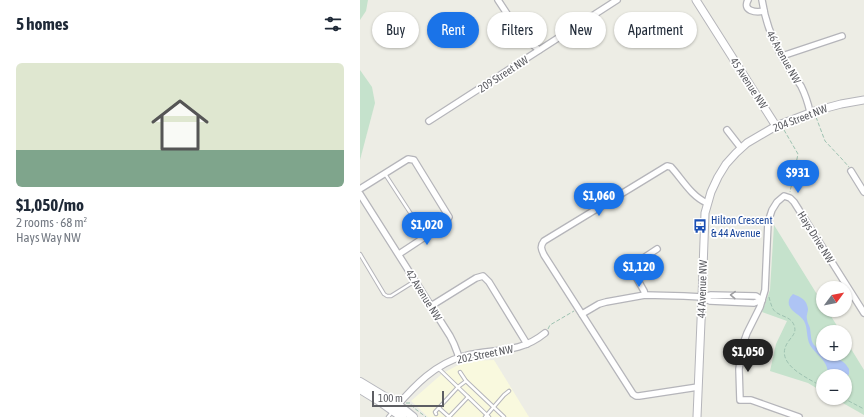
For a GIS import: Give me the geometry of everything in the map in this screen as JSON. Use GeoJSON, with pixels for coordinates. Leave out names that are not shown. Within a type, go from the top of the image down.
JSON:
{"type":"FeatureCollection","features":[{"type":"Feature","properties":{"kind":"main road"},"geometry":{"type":"LineString","coordinates":[[360,382],[393,411],[413,417]]}},
{"type":"Feature","properties":{"kind":"main road"},"geometry":{"type":"LineString","coordinates":[[360,389],[402,417]]}},
{"type":"Feature","properties":{"kind":"street"},"geometry":{"type":"LineString","coordinates":[[498,0],[521,35],[539,50]]}},
{"type":"Feature","properties":{"kind":"street","name":"209 Street NW"},"geometry":{"type":"LineString","coordinates":[[429,122],[617,0]]}},
{"type":"Feature","properties":{"kind":"street","name":"45 Avenue NW"},"geometry":{"type":"LineString","coordinates":[[696,0],[776,126]]}},
{"type":"Feature","properties":{"kind":"street"},"geometry":{"type":"LineString","coordinates":[[748,0],[746,6],[749,9],[754,12],[764,11]]}},
{"type":"Feature","properties":{"kind":"street","name":"46 Avenue NW"},"geometry":{"type":"LineString","coordinates":[[762,0],[769,29],[782,56],[801,87],[808,104],[813,111]]}},
{"type":"Feature","properties":{"kind":"street"},"geometry":{"type":"LineString","coordinates":[[782,56],[842,36]]}},
{"type":"Feature","properties":{"kind":"street","name":"204 Street NW"},"geometry":{"type":"LineString","coordinates":[[704,233],[705,213],[710,192],[726,164],[746,143],[776,126],[813,111],[864,100]]}},
{"type":"Feature","properties":{"kind":"street"},"geometry":{"type":"LineString","coordinates":[[727,130],[741,148]]}},
{"type":"Feature","properties":{"kind":"street"},"geometry":{"type":"LineString","coordinates":[[360,189],[408,159],[414,160],[449,217],[446,223],[399,254]]}},
{"type":"Feature","properties":{"kind":"street"},"geometry":{"type":"LineString","coordinates":[[698,387],[636,396],[541,251],[541,247],[544,241],[667,166],[671,167],[696,196],[707,203]]}},
{"type":"Feature","properties":{"kind":"street"},"geometry":{"type":"LineString","coordinates":[[851,171],[864,192]]}},
{"type":"Feature","properties":{"kind":"street","name":"42 Avenue NW"},"geometry":{"type":"LineString","coordinates":[[360,194],[452,340],[459,357]]}},
{"type":"Feature","properties":{"kind":"street"},"geometry":{"type":"LineString","coordinates":[[790,198],[784,196],[777,202],[772,210],[768,222],[766,281],[762,300],[743,344],[739,370],[740,400],[751,400],[799,417]]}},
{"type":"Feature","properties":{"kind":"street","name":"Hays Drive NW"},"geometry":{"type":"LineString","coordinates":[[790,198],[864,313]]}},
{"type":"Feature","properties":{"kind":"street","name":"44 Avenue NW"},"geometry":{"type":"LineString","coordinates":[[697,417],[704,233]]}},
{"type":"Feature","properties":{"kind":"street"},"geometry":{"type":"LineString","coordinates":[[645,295],[631,268],[632,265],[657,249]]}},
{"type":"Feature","properties":{"kind":"street"},"geometry":{"type":"LineString","coordinates":[[431,306],[476,278],[483,276],[489,282],[527,344]]}},
{"type":"Feature","properties":{"kind":"street"},"geometry":{"type":"LineString","coordinates":[[582,314],[599,304],[645,295],[702,297],[711,295],[756,296],[762,300]]}},
{"type":"Feature","properties":{"kind":"street","name":"202 Street NW"},"geometry":{"type":"LineString","coordinates":[[393,411],[411,390],[437,368],[446,363],[459,357],[476,353],[509,350],[536,340],[545,333]]}},
{"type":"Feature","properties":{"kind":"lane"},"geometry":{"type":"LineString","coordinates":[[385,173],[426,237]]}},
{"type":"Feature","properties":{"kind":"lane"},"geometry":{"type":"LineString","coordinates":[[360,254],[384,294],[387,296],[391,296],[415,281]]}},
{"type":"Feature","properties":{"kind":"lane"},"geometry":{"type":"LineString","coordinates":[[437,368],[487,416],[509,391]]}},
{"type":"Feature","properties":{"kind":"lane"},"geometry":{"type":"LineString","coordinates":[[460,372],[466,381],[504,417]]}},
{"type":"Feature","properties":{"kind":"lane"},"geometry":{"type":"LineString","coordinates":[[436,414],[435,412],[458,387],[466,381]]}},
{"type":"Feature","properties":{"kind":"lane"},"geometry":{"type":"LineString","coordinates":[[439,408],[449,417],[468,397]]}},
{"type":"Feature","properties":{"kind":"path"},"geometry":{"type":"LineString","coordinates":[[813,111],[825,141],[851,171]]}},
{"type":"Feature","properties":{"kind":"path"},"geometry":{"type":"LineString","coordinates":[[783,130],[798,154],[790,198]]}},
{"type":"Feature","properties":{"kind":"path"},"geometry":{"type":"LineString","coordinates":[[764,293],[769,296],[774,310],[789,318],[794,326],[794,334],[785,350],[789,364],[800,374],[816,383]]}},
{"type":"Feature","properties":{"kind":"path"},"geometry":{"type":"LineString","coordinates":[[545,333],[550,326],[578,308]]}},
{"type":"Feature","properties":{"kind":"path"},"geometry":{"type":"LineString","coordinates":[[852,402],[864,409]]}},
{"type":"Feature","properties":{"kind":"shaded area"},"geometry":{"type":"Polygon","coordinates":[[[360,0],[368,0],[366,11],[360,20],[360,0]]]}},
{"type":"Feature","properties":{"kind":"shaded area"},"geometry":{"type":"Polygon","coordinates":[[[360,70],[372,87],[375,103],[360,160],[360,70]]]}},
{"type":"Feature","properties":{"kind":"shaded area"},"geometry":{"type":"Polygon","coordinates":[[[774,225],[816,293],[816,317],[831,317],[837,325],[816,325],[816,361],[852,361],[852,350],[864,370],[864,415],[846,405],[852,405],[852,369],[816,369],[816,388],[808,383],[770,371],[776,344],[787,321],[762,312],[770,290],[774,225]]]}},
{"type":"Feature","properties":{"kind":"shaded area"},"geometry":{"type":"Polygon","coordinates":[[[494,360],[529,417],[428,417],[411,401],[443,373],[466,361],[494,360]]]}},
{"type":"Feature","properties":{"kind":"water"},"geometry":{"type":"Polygon","coordinates":[[[793,294],[801,298],[806,303],[808,309],[807,320],[812,340],[816,347],[816,352],[810,345],[804,321],[792,310],[789,305],[793,294]]]}},
{"type":"Feature","properties":{"kind":"water"},"geometry":{"type":"Polygon","coordinates":[[[823,361],[842,361],[849,369],[827,369],[823,361]]]}},
{"type":"Feature","properties":{"kind":"place","name":"Hilton Crescent & 44 Avenue"},"geometry":{"type":"Point","coordinates":[700,226]}}]}
